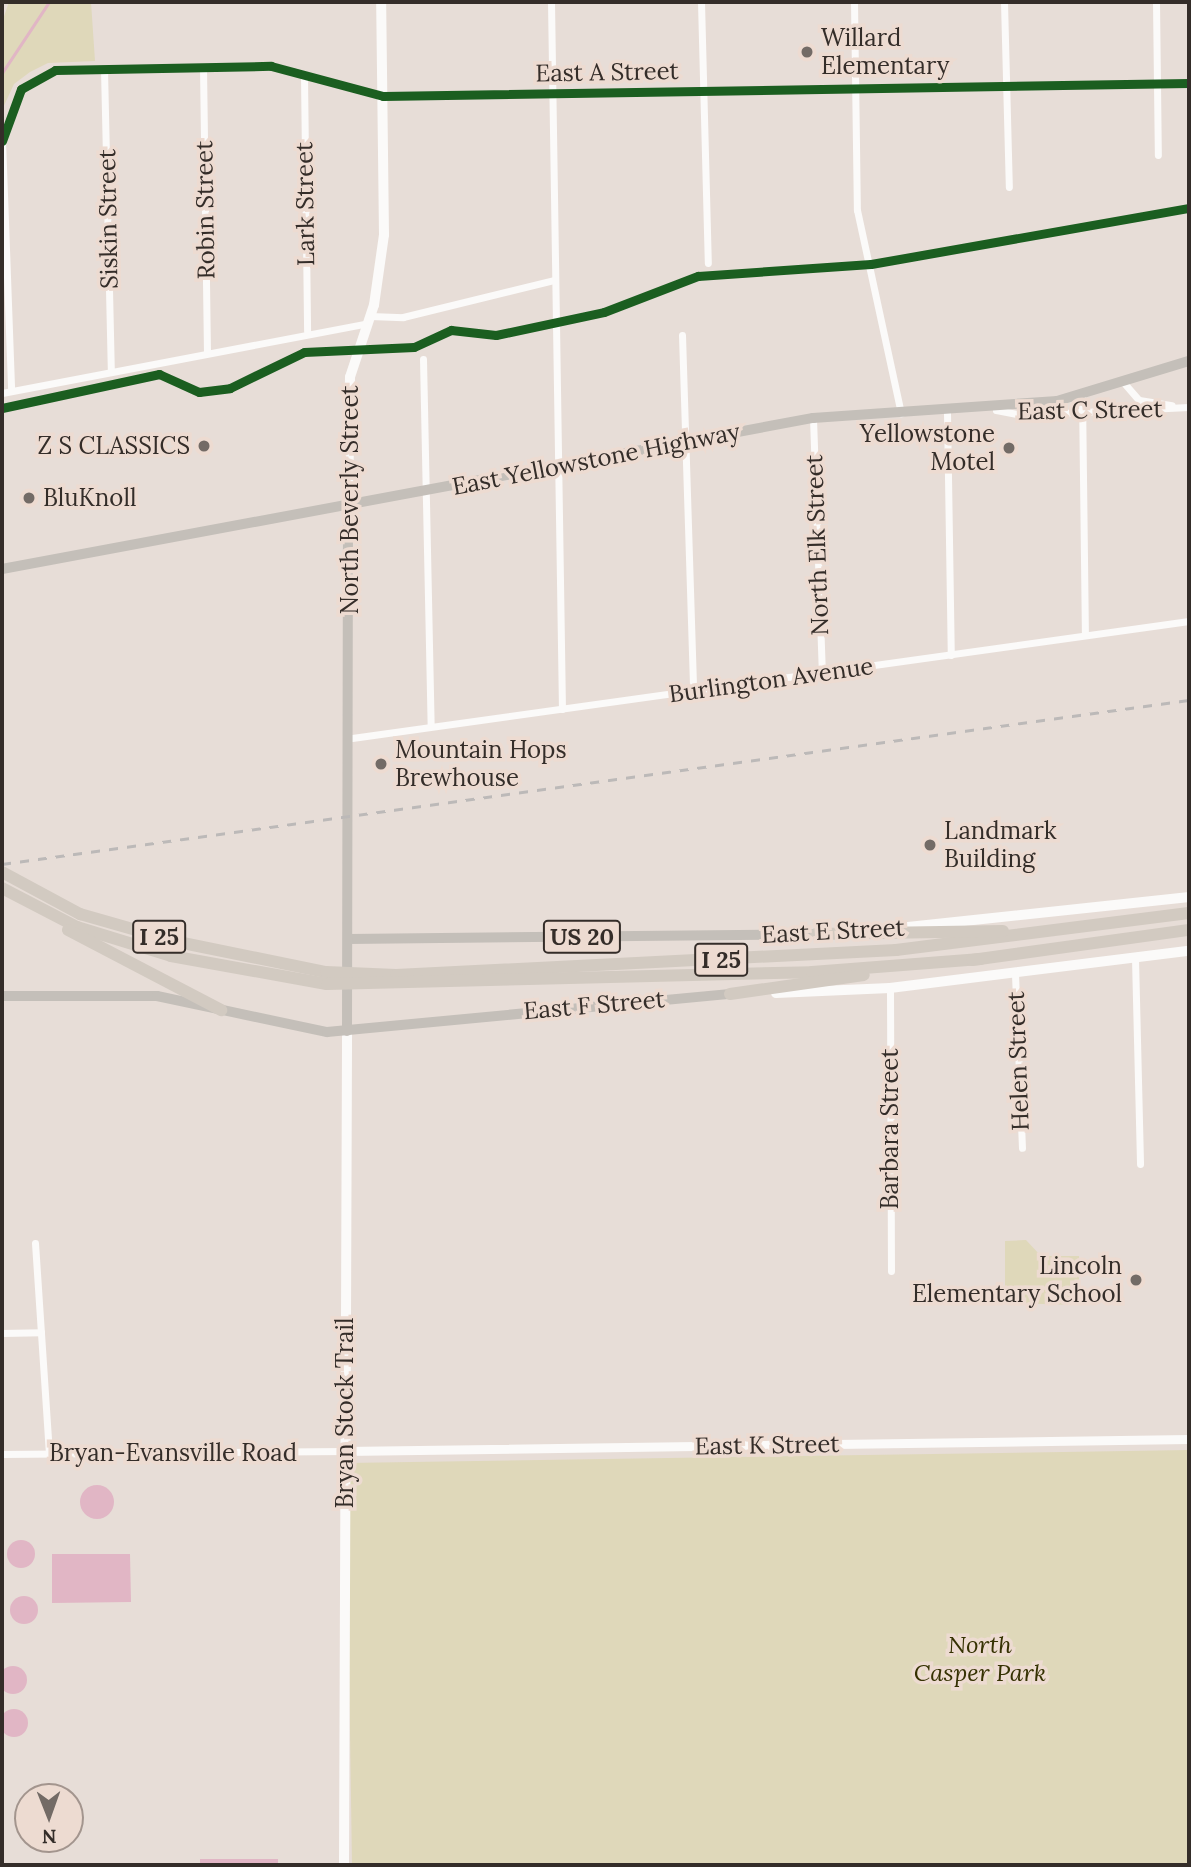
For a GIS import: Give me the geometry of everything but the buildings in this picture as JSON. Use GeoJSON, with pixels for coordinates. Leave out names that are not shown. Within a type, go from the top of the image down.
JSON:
{"type":"FeatureCollection","features":[{"type":"Feature","properties":{"kind":"highway","name":"I 25"},"geometry":{"type":"LineString","coordinates":[[2,872],[80,914],[126,928],[326,972],[396,975],[797,956],[1046,932],[1189,913]]}},
{"type":"Feature","properties":{"kind":"highway","name":"I 25"},"geometry":{"type":"LineString","coordinates":[[2,889],[77,927],[172,956],[327,984],[812,972],[980,959],[1189,930]]}},
{"type":"Feature","properties":{"kind":"highway"},"geometry":{"type":"LineString","coordinates":[[2,889],[108,954],[221,1010]]}},
{"type":"Feature","properties":{"kind":"highway","name":"US 20"},"geometry":{"type":"LineString","coordinates":[[816,934],[1046,932]]}},
{"type":"Feature","properties":{"kind":"highway"},"geometry":{"type":"LineString","coordinates":[[730,994],[980,959]]}},
{"type":"Feature","properties":{"kind":"main road","name":"North Beverly Street"},"geometry":{"type":"LineString","coordinates":[[348,961],[352,738],[348,390],[367,320],[384,236],[381,2]]}},
{"type":"Feature","properties":{"kind":"main road","name":"East Yellowstone Highway"},"geometry":{"type":"LineString","coordinates":[[2,569],[813,418],[996,410],[1082,396],[1189,361]]}},
{"type":"Feature","properties":{"kind":"main road","name":"East E Street"},"geometry":{"type":"LineString","coordinates":[[348,939],[816,934],[1189,897]]}},
{"type":"Feature","properties":{"kind":"main road","name":"East F Street"},"geometry":{"type":"LineString","coordinates":[[2,996],[103,993],[221,1010],[295,1028],[347,1031],[730,994],[890,988],[1189,951]]}},
{"type":"Feature","properties":{"kind":"main road","name":"Bryan Stock Trail"},"geometry":{"type":"LineString","coordinates":[[344,1865],[348,961]]}},
{"type":"Feature","properties":{"kind":"street"},"geometry":{"type":"LineString","coordinates":[[551,2],[555,466],[562,709]]}},
{"type":"Feature","properties":{"kind":"street"},"geometry":{"type":"LineString","coordinates":[[701,2],[708,263]]}},
{"type":"Feature","properties":{"kind":"street"},"geometry":{"type":"LineString","coordinates":[[853,2],[857,210],[901,413]]}},
{"type":"Feature","properties":{"kind":"street"},"geometry":{"type":"LineString","coordinates":[[1004,2],[1004,86],[1009,187]]}},
{"type":"Feature","properties":{"kind":"street"},"geometry":{"type":"LineString","coordinates":[[1156,2],[1158,155]]}},
{"type":"Feature","properties":{"kind":"street","name":"East A Street"},"geometry":{"type":"LineString","coordinates":[[2,140],[14,97],[32,78],[55,70],[271,66],[383,96],[1189,83]]}},
{"type":"Feature","properties":{"kind":"street","name":"Robin Street"},"geometry":{"type":"LineString","coordinates":[[203,67],[207,352]]}},
{"type":"Feature","properties":{"kind":"street","name":"Siskin Street"},"geometry":{"type":"LineString","coordinates":[[104,69],[111,370]]}},
{"type":"Feature","properties":{"kind":"street","name":"Lark Street"},"geometry":{"type":"LineString","coordinates":[[304,76],[307,331]]}},
{"type":"Feature","properties":{"kind":"street"},"geometry":{"type":"LineString","coordinates":[[2,140],[11,391]]}},
{"type":"Feature","properties":{"kind":"street"},"geometry":{"type":"LineString","coordinates":[[2,393],[307,331],[367,320],[403,317],[554,280]]}},
{"type":"Feature","properties":{"kind":"street"},"geometry":{"type":"LineString","coordinates":[[682,335],[693,691]]}},
{"type":"Feature","properties":{"kind":"street"},"geometry":{"type":"LineString","coordinates":[[423,359],[431,726]]}},
{"type":"Feature","properties":{"kind":"street","name":"East C Street"},"geometry":{"type":"LineString","coordinates":[[1124,383],[1139,400],[1186,407]]}},
{"type":"Feature","properties":{"kind":"street"},"geometry":{"type":"LineString","coordinates":[[1082,396],[1085,632]]}},
{"type":"Feature","properties":{"kind":"street","name":"East C Street"},"geometry":{"type":"LineString","coordinates":[[996,410],[1083,412],[1186,407]]}},
{"type":"Feature","properties":{"kind":"street"},"geometry":{"type":"LineString","coordinates":[[947,413],[951,655]]}},
{"type":"Feature","properties":{"kind":"street","name":"North Elk Street"},"geometry":{"type":"LineString","coordinates":[[813,418],[822,672]]}},
{"type":"Feature","properties":{"kind":"street","name":"Burlington Avenue"},"geometry":{"type":"LineString","coordinates":[[352,738],[951,655],[1085,632],[1189,621]]}},
{"type":"Feature","properties":{"kind":"street"},"geometry":{"type":"LineString","coordinates":[[1135,958],[1140,1164]]}},
{"type":"Feature","properties":{"kind":"street","name":"Helen Street"},"geometry":{"type":"LineString","coordinates":[[1015,974],[1022,1148]]}},
{"type":"Feature","properties":{"kind":"street","name":"Barbara Street"},"geometry":{"type":"LineString","coordinates":[[890,988],[891,1271]]}},
{"type":"Feature","properties":{"kind":"street"},"geometry":{"type":"LineString","coordinates":[[35,1242],[49,1454]]}},
{"type":"Feature","properties":{"kind":"street"},"geometry":{"type":"LineString","coordinates":[[2,1333],[41,1332]]}},
{"type":"Feature","properties":{"kind":"street","name":"East K Street"},"geometry":{"type":"LineString","coordinates":[[345,1451],[1189,1438]]}},
{"type":"Feature","properties":{"kind":"street","name":"Bryan-Evansville Road"},"geometry":{"type":"LineString","coordinates":[[2,1454],[345,1451]]}},
{"type":"Feature","properties":{"kind":"green space"},"geometry":{"type":"Polygon","coordinates":[[[9,2],[91,2],[95,61],[48,63],[30,72],[14,84],[2,110],[2,22],[9,2]]]}},
{"type":"Feature","properties":{"kind":"green space"},"geometry":{"type":"Polygon","coordinates":[[[1026,1240],[1041,1256],[1079,1256],[1079,1305],[1005,1303],[1005,1241],[1026,1240]]]}},
{"type":"Feature","properties":{"kind":"green space","name":"North Casper Park"},"geometry":{"type":"Polygon","coordinates":[[[1189,1450],[1189,1865],[352,1865],[346,1463],[1189,1450]]]}},
{"type":"Feature","properties":{"kind":"shaded area"},"geometry":{"type":"Polygon","coordinates":[[[97,1485],[109,1490],[114,1502],[109,1514],[97,1519],[85,1514],[80,1502],[85,1490],[97,1485]]]}},
{"type":"Feature","properties":{"kind":"shaded area"},"geometry":{"type":"Polygon","coordinates":[[[21,1540],[31,1544],[35,1554],[31,1564],[21,1568],[11,1564],[7,1554],[11,1544],[21,1540]]]}},
{"type":"Feature","properties":{"kind":"shaded area"},"geometry":{"type":"Polygon","coordinates":[[[52,1554],[130,1554],[131,1602],[52,1603],[52,1554]]]}},
{"type":"Feature","properties":{"kind":"shaded area"},"geometry":{"type":"Polygon","coordinates":[[[24,1596],[34,1600],[38,1610],[34,1620],[24,1624],[14,1620],[10,1610],[14,1600],[24,1596]]]}},
{"type":"Feature","properties":{"kind":"shaded area"},"geometry":{"type":"Polygon","coordinates":[[[13,1666],[23,1670],[27,1680],[23,1690],[13,1694],[3,1690],[-1,1680],[3,1670],[13,1666]]]}},
{"type":"Feature","properties":{"kind":"shaded area"},"geometry":{"type":"Polygon","coordinates":[[[14,1709],[24,1713],[28,1723],[24,1733],[14,1737],[4,1733],[0,1723],[4,1713],[14,1709]]]}},
{"type":"Feature","properties":{"kind":"shaded area"},"geometry":{"type":"Polygon","coordinates":[[[200,1859],[278,1859],[278,1865],[200,1865],[200,1859]]]}},
{"type":"Feature","properties":{"kind":"waterway"},"geometry":{"type":"LineString","coordinates":[[2,73],[49,2]]}},
{"type":"Feature","properties":{"kind":"railway"},"geometry":{"type":"LineString","coordinates":[[2,864],[1189,700]]}},
{"type":"Feature","properties":{"kind":"cycle path"},"geometry":{"type":"LineString","coordinates":[[2,141],[21,89],[55,70],[271,66],[383,96],[1189,83]]}},
{"type":"Feature","properties":{"kind":"cycle path"},"geometry":{"type":"LineString","coordinates":[[2,408],[159,374],[199,392],[230,388],[304,352],[414,347],[451,330],[496,335],[604,312],[698,276],[871,264],[1189,208]]}},
{"type":"Feature","properties":{"kind":"place","name":"Willard Elementary"},"geometry":{"type":"Point","coordinates":[807,52]}},
{"type":"Feature","properties":{"kind":"place","name":"Z S CLASSICS"},"geometry":{"type":"Point","coordinates":[204,446]}},
{"type":"Feature","properties":{"kind":"place","name":"Yellowstone Motel"},"geometry":{"type":"Point","coordinates":[1009,448]}},
{"type":"Feature","properties":{"kind":"place","name":"BluKnoll"},"geometry":{"type":"Point","coordinates":[29,498]}},
{"type":"Feature","properties":{"kind":"place","name":"Mountain Hops Brewhouse"},"geometry":{"type":"Point","coordinates":[381,764]}},
{"type":"Feature","properties":{"kind":"place","name":"Landmark Building"},"geometry":{"type":"Point","coordinates":[930,845]}},
{"type":"Feature","properties":{"kind":"place","name":"Lincoln Elementary School"},"geometry":{"type":"Point","coordinates":[1136,1280]}}]}
